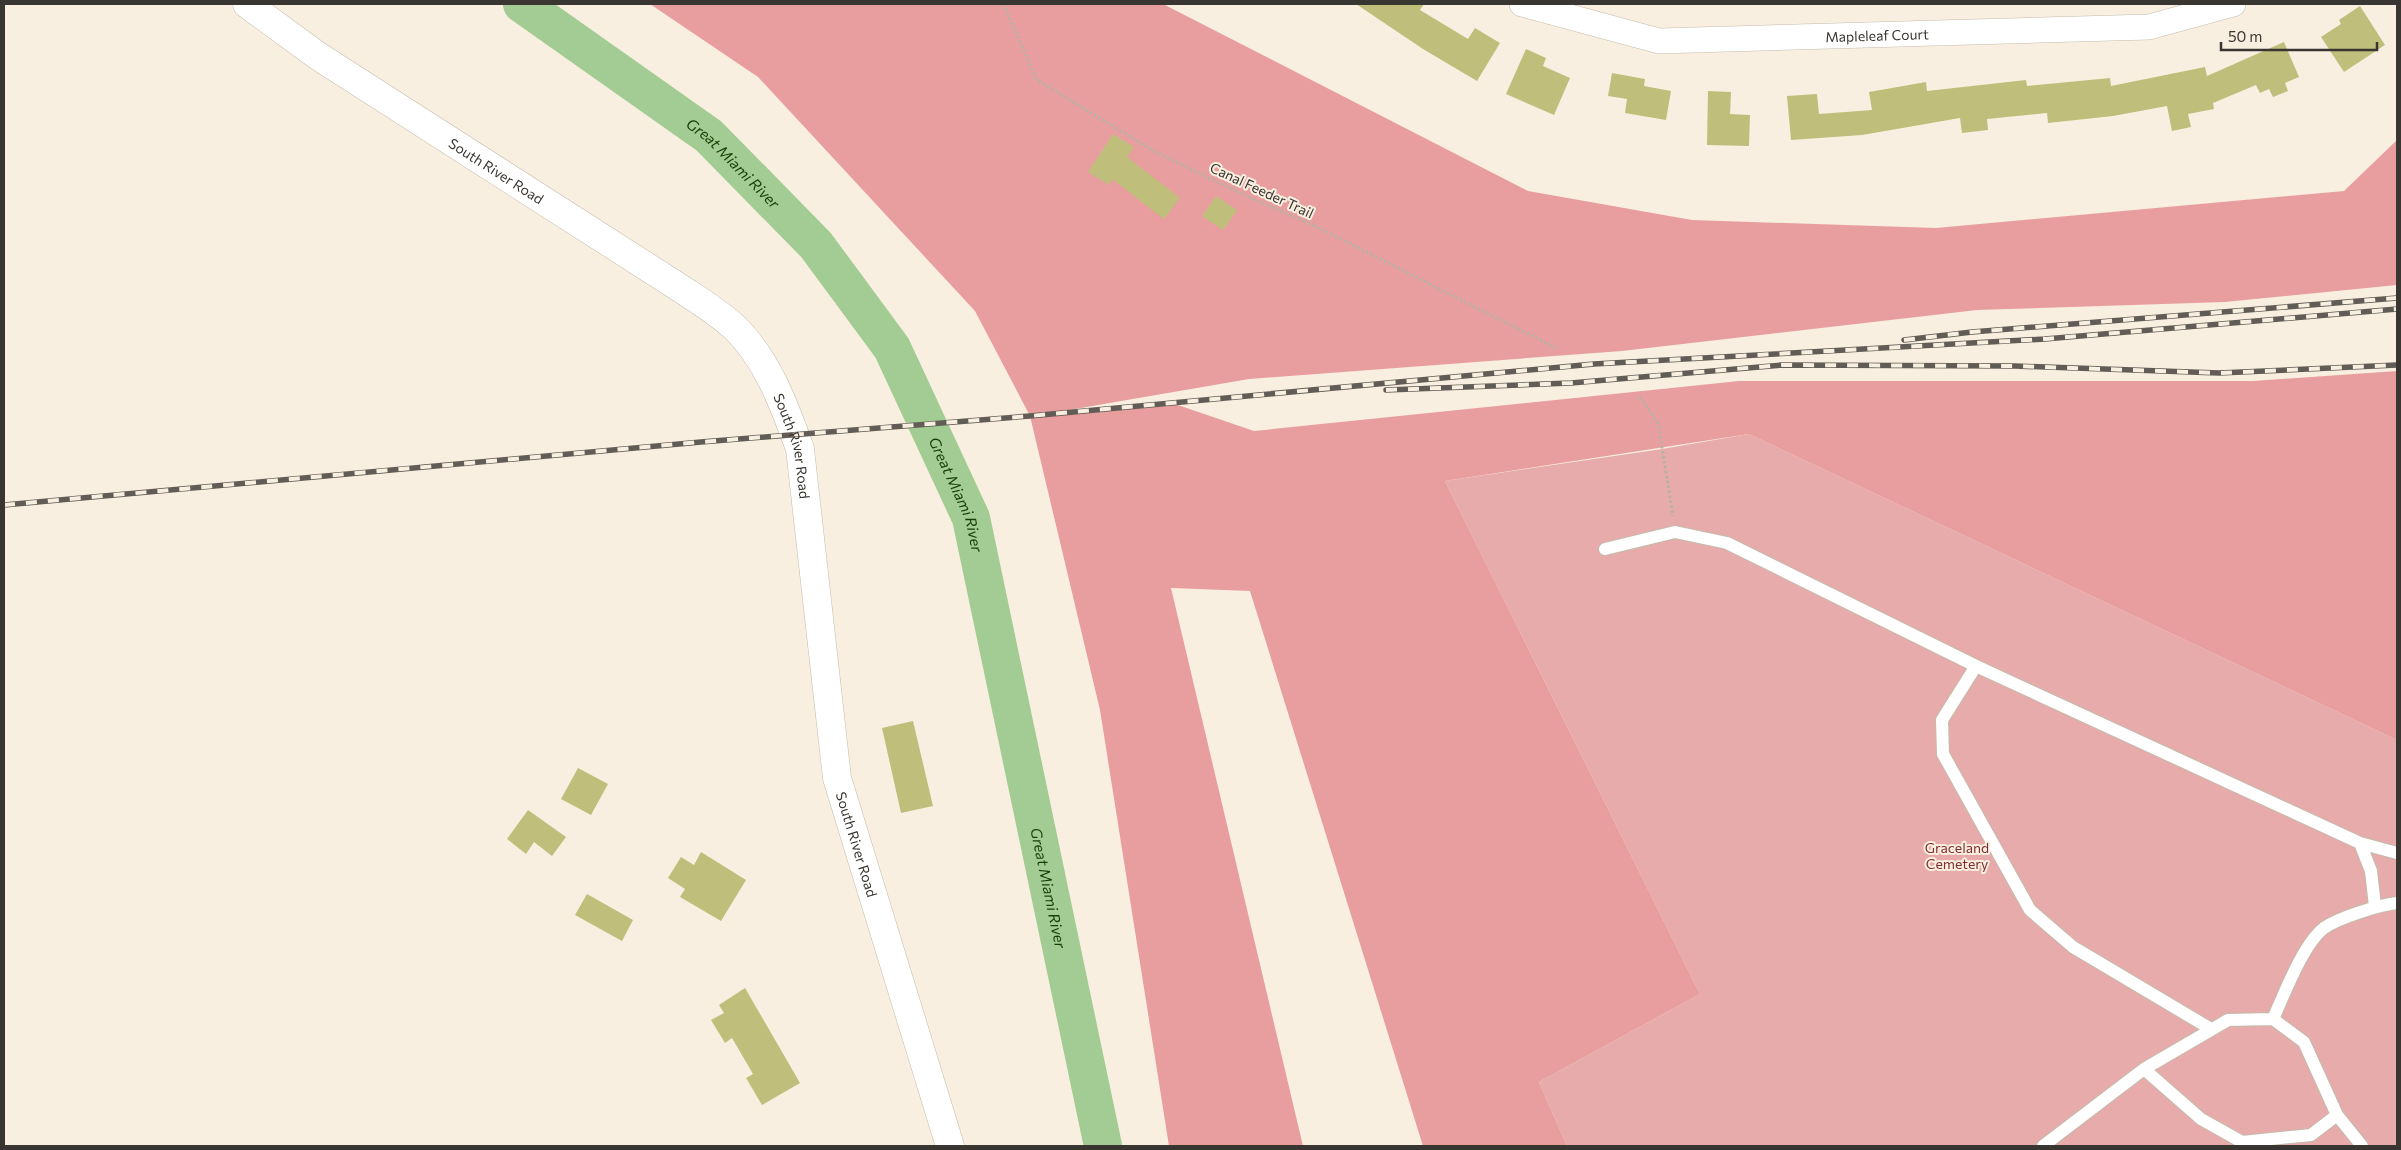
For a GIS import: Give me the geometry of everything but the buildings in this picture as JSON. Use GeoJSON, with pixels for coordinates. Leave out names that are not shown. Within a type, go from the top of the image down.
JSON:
{"type":"FeatureCollection","features":[{"type":"Feature","properties":{"kind":"street","name":"South River Road"},"geometry":{"type":"LineString","coordinates":[[247,4],[318,56],[680,288],[734,327],[761,362],[783,402],[800,449],[837,778],[950,1146]]}},
{"type":"Feature","properties":{"kind":"street","name":"Mapleleaf Court"},"geometry":{"type":"LineString","coordinates":[[1522,4],[1659,41],[2149,27],[2225,5]]}},
{"type":"Feature","properties":{"kind":"lane"},"geometry":{"type":"LineString","coordinates":[[1606,549],[1675,532],[1727,543],[1976,666],[2360,843],[2397,853]]}},
{"type":"Feature","properties":{"kind":"lane"},"geometry":{"type":"LineString","coordinates":[[1976,666],[1942,720],[1943,754],[2030,910],[2073,947],[2211,1029]]}},
{"type":"Feature","properties":{"kind":"lane"},"geometry":{"type":"LineString","coordinates":[[2360,843],[2371,871],[2375,906]]}},
{"type":"Feature","properties":{"kind":"lane"},"geometry":{"type":"LineString","coordinates":[[2272,1019],[2308,947],[2324,928],[2375,906],[2397,903]]}},
{"type":"Feature","properties":{"kind":"lane"},"geometry":{"type":"LineString","coordinates":[[2043,1146],[2144,1069],[2211,1029],[2228,1020],[2272,1019],[2304,1042],[2337,1115],[2362,1146]]}},
{"type":"Feature","properties":{"kind":"lane"},"geometry":{"type":"LineString","coordinates":[[2144,1069],[2201,1119],[2241,1144],[2311,1135],[2337,1115]]}},
{"type":"Feature","properties":{"kind":"path","name":"Canal Feeder Trail"},"geometry":{"type":"LineString","coordinates":[[1004,4],[1037,80],[1154,151],[1240,193],[1319,228],[1556,348]]}},
{"type":"Feature","properties":{"kind":"path"},"geometry":{"type":"LineString","coordinates":[[1640,397],[1658,423],[1675,532]]}},
{"type":"Feature","properties":{"kind":"green space","name":"Graceland Cemetery"},"geometry":{"type":"Polygon","coordinates":[[[1749,434],[2397,740],[2397,1146],[1567,1146],[1539,1082],[1700,994],[1445,481],[1662,449],[1749,434]]]}},
{"type":"Feature","properties":{"kind":"shaded area"},"geometry":{"type":"Polygon","coordinates":[[[650,4],[1163,4],[1528,191],[1692,220],[1936,228],[2344,191],[2397,140],[2397,285],[2225,302],[1977,310],[1622,351],[1249,379],[1040,415],[1172,403],[1254,431],[1739,381],[2253,381],[2397,371],[2397,740],[1749,434],[1445,481],[1700,994],[1539,1082],[1567,1146],[1423,1146],[1250,591],[1171,588],[1303,1146],[1169,1146],[1100,710],[1030,416],[975,311],[758,77],[650,4]]]}},
{"type":"Feature","properties":{"kind":"waterway","name":"Great Miami River"},"geometry":{"type":"LineString","coordinates":[[522,4],[709,136],[816,245],[892,348],[971,518],[1103,1146]]}},
{"type":"Feature","properties":{"kind":"railway"},"geometry":{"type":"LineString","coordinates":[[1904,340],[1972,332],[2397,298]]}},
{"type":"Feature","properties":{"kind":"railway"},"geometry":{"type":"LineString","coordinates":[[4,505],[701,442],[1030,416],[1594,364],[2045,339],[2397,309]]}},
{"type":"Feature","properties":{"kind":"railway"},"geometry":{"type":"LineString","coordinates":[[1386,390],[1571,383],[1782,365],[2015,366],[2219,373],[2397,365]]}}]}
